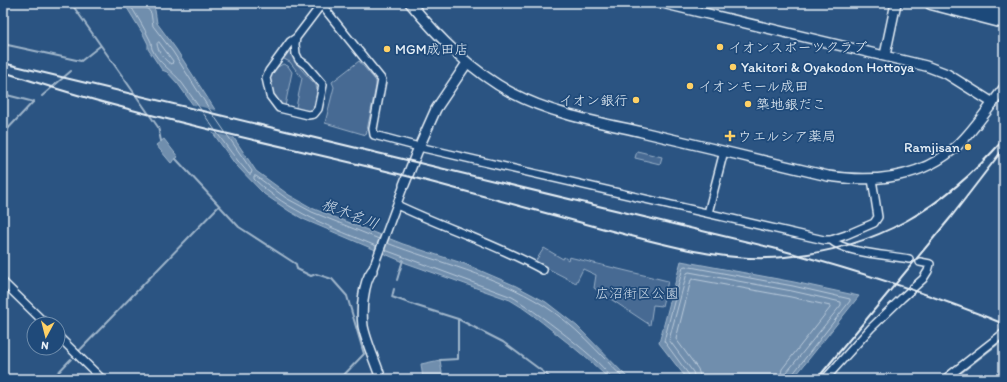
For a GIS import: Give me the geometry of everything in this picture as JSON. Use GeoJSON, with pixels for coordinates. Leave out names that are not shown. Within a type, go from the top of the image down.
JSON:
{"type":"FeatureCollection","features":[{"type":"Feature","properties":{"kind":"highway"},"geometry":{"type":"LineString","coordinates":[[931,3],[1004,22]]}},
{"type":"Feature","properties":{"kind":"highway"},"geometry":{"type":"LineString","coordinates":[[974,3],[1004,11]]}},
{"type":"Feature","properties":{"kind":"street"},"geometry":{"type":"LineString","coordinates":[[410,3],[447,45],[467,63],[512,93],[553,110],[828,176],[847,179],[890,178],[928,166],[949,153],[963,139],[1004,88]]}},
{"type":"Feature","properties":{"kind":"street"},"geometry":{"type":"LineString","coordinates":[[662,3],[885,55],[935,69],[961,83],[992,103]]}},
{"type":"Feature","properties":{"kind":"street"},"geometry":{"type":"LineString","coordinates":[[885,55],[896,3]]}},
{"type":"Feature","properties":{"kind":"street"},"geometry":{"type":"LineString","coordinates":[[296,38],[296,54],[299,60],[306,65],[323,85],[318,109],[314,114],[308,115],[280,108],[270,96],[266,78],[269,71],[290,42],[296,38],[322,4],[382,80],[373,129],[374,135],[419,147],[789,232],[830,240],[874,223],[878,217],[872,179]]}},
{"type":"Feature","properties":{"kind":"street"},"geometry":{"type":"LineString","coordinates":[[381,379],[364,326],[364,294],[368,275],[372,271],[419,147],[436,109],[467,63]]}},
{"type":"Feature","properties":{"kind":"street"},"geometry":{"type":"LineString","coordinates":[[708,213],[724,151]]}},
{"type":"Feature","properties":{"kind":"street"},"geometry":{"type":"LineString","coordinates":[[395,208],[419,215],[521,257],[543,270]]}},
{"type":"Feature","properties":{"kind":"street"},"geometry":{"type":"LineString","coordinates":[[830,240],[834,244],[854,250],[909,259]]}},
{"type":"Feature","properties":{"kind":"street"},"geometry":{"type":"LineString","coordinates":[[825,379],[871,328],[923,279],[930,264],[920,262]]}},
{"type":"Feature","properties":{"kind":"street"},"geometry":{"type":"LineString","coordinates":[[3,282],[38,316]]}},
{"type":"Feature","properties":{"kind":"street"},"geometry":{"type":"LineString","coordinates":[[945,379],[1004,334]]}},
{"type":"Feature","properties":{"kind":"street"},"geometry":{"type":"LineString","coordinates":[[66,344],[102,379]]}},
{"type":"Feature","properties":{"kind":"green space"},"geometry":{"type":"Polygon","coordinates":[[[291,46],[296,63],[316,85],[316,100],[314,107],[310,112],[297,109],[296,107],[302,78],[290,62],[282,58],[291,46]]]}},
{"type":"Feature","properties":{"kind":"green space"},"geometry":{"type":"Polygon","coordinates":[[[359,61],[376,81],[366,135],[325,123],[334,87],[332,82],[359,61]]]}},
{"type":"Feature","properties":{"kind":"green space"},"geometry":{"type":"Polygon","coordinates":[[[283,64],[288,66],[292,72],[285,106],[277,102],[272,90],[270,77],[274,69],[283,64]]]}},
{"type":"Feature","properties":{"kind":"green space"},"geometry":{"type":"Polygon","coordinates":[[[637,151],[662,157],[660,164],[635,158],[637,151]]]}},
{"type":"Feature","properties":{"kind":"green space","name":"広沼街区公園"},"geometry":{"type":"Polygon","coordinates":[[[544,248],[563,259],[564,257],[568,260],[569,257],[668,281],[662,306],[653,305],[650,325],[594,288],[596,275],[583,269],[576,283],[535,262],[544,248]]]}},
{"type":"Feature","properties":{"kind":"water"},"geometry":{"type":"Polygon","coordinates":[[[124,3],[148,3],[155,10],[157,23],[176,49],[256,171],[289,195],[314,209],[403,244],[465,264],[516,286],[546,302],[577,326],[629,379],[609,379],[567,342],[522,307],[510,300],[406,263],[303,219],[264,194],[235,164],[178,84],[167,72],[162,70],[148,49],[148,44],[143,34],[124,3]]]}},
{"type":"Feature","properties":{"kind":"water"},"geometry":{"type":"Polygon","coordinates":[[[164,139],[178,157],[171,163],[156,145],[164,139]]]}},
{"type":"Feature","properties":{"kind":"water"},"geometry":{"type":"Polygon","coordinates":[[[681,261],[859,296],[793,379],[687,379],[659,343],[681,261]]]}},
{"type":"Feature","properties":{"kind":"water"},"geometry":{"type":"Polygon","coordinates":[[[440,360],[443,379],[423,379],[421,364],[440,360]]]}},
{"type":"Feature","properties":{"kind":"pier"},"geometry":{"type":"Polygon","coordinates":[[[190,104],[218,111],[237,138],[209,132],[190,104]]]}},
{"type":"Feature","properties":{"kind":"waterway"},"geometry":{"type":"LineString","coordinates":[[71,3],[158,127],[161,141]]}},
{"type":"Feature","properties":{"kind":"waterway"},"geometry":{"type":"LineString","coordinates":[[3,44],[81,61],[100,46]]}},
{"type":"Feature","properties":{"kind":"waterway"},"geometry":{"type":"LineString","coordinates":[[42,96],[71,71]]}},
{"type":"Feature","properties":{"kind":"waterway"},"geometry":{"type":"LineString","coordinates":[[3,94],[34,102]]}},
{"type":"Feature","properties":{"kind":"waterway"},"geometry":{"type":"LineString","coordinates":[[3,134],[34,101]]}},
{"type":"Feature","properties":{"kind":"waterway"},"geometry":{"type":"LineString","coordinates":[[176,159],[239,227],[296,264],[297,269],[311,276],[316,274],[332,279],[347,296],[364,354],[340,379]]}},
{"type":"Feature","properties":{"kind":"waterway"},"geometry":{"type":"LineString","coordinates":[[79,351],[219,206]]}},
{"type":"Feature","properties":{"kind":"waterway"},"geometry":{"type":"LineString","coordinates":[[397,280],[403,260]]}},
{"type":"Feature","properties":{"kind":"waterway"},"geometry":{"type":"LineString","coordinates":[[394,289],[392,297],[458,319],[458,359],[440,360]]}},
{"type":"Feature","properties":{"kind":"waterway"},"geometry":{"type":"LineString","coordinates":[[458,319],[503,342],[551,379]]}},
{"type":"Feature","properties":{"kind":"waterway"},"geometry":{"type":"LineString","coordinates":[[954,378],[1004,339]]}},
{"type":"Feature","properties":{"kind":"waterway"},"geometry":{"type":"LineString","coordinates":[[52,379],[71,359]]}},
{"type":"Feature","properties":{"kind":"railway"},"geometry":{"type":"LineString","coordinates":[[3,63],[773,248],[890,282],[1004,324]]}},
{"type":"Feature","properties":{"kind":"railway"},"geometry":{"type":"LineString","coordinates":[[3,72],[91,99],[161,118],[442,185],[654,242],[697,252],[741,257],[785,257],[819,252],[850,244],[879,234],[907,220],[933,204],[958,185],[981,164],[1004,139]]}},
{"type":"Feature","properties":{"kind":"railway"},"geometry":{"type":"LineString","coordinates":[[817,379],[951,217],[1004,148]]}},
{"type":"Feature","properties":{"kind":"place","name":"イオンスポーツクラブ"},"geometry":{"type":"Point","coordinates":[720,47]}},
{"type":"Feature","properties":{"kind":"place","name":"MGM成田店"},"geometry":{"type":"Point","coordinates":[387,49]}},
{"type":"Feature","properties":{"kind":"place","name":"Yakitori & Oyakodon Hottoya"},"geometry":{"type":"Point","coordinates":[733,67]}},
{"type":"Feature","properties":{"kind":"place","name":"イオンモール成田"},"geometry":{"type":"Point","coordinates":[690,86]}},
{"type":"Feature","properties":{"kind":"place","name":"イオン銀行"},"geometry":{"type":"Point","coordinates":[636,100]}},
{"type":"Feature","properties":{"kind":"place","name":"築地銀だこ"},"geometry":{"type":"Point","coordinates":[748,104]}},
{"type":"Feature","properties":{"kind":"place","name":"ウエルシア薬局"},"geometry":{"type":"Point","coordinates":[730,136]}},
{"type":"Feature","properties":{"kind":"place","name":"Ramjisan"},"geometry":{"type":"Point","coordinates":[968,147]}},
{"type":"Feature","properties":{"kind":"water label","name":"根木名川"},"geometry":{"type":"Point","coordinates":[350,214]}}]}
